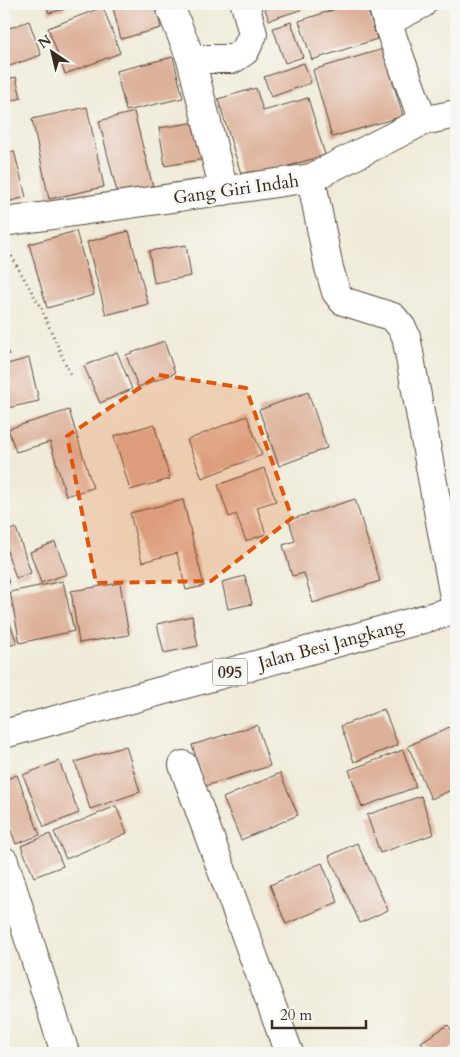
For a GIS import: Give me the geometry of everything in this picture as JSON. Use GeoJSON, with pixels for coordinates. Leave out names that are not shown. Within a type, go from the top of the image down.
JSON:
{"type":"FeatureCollection","features":[{"type":"Feature","properties":{"kind":"street"},"geometry":{"type":"LineString","coordinates":[[169,4],[191,59],[224,191]]}},
{"type":"Feature","properties":{"kind":"street"},"geometry":{"type":"LineString","coordinates":[[191,59],[233,60],[245,50],[253,34],[245,4]]}},
{"type":"Feature","properties":{"kind":"street"},"geometry":{"type":"LineString","coordinates":[[422,4],[384,13],[423,121]]}},
{"type":"Feature","properties":{"kind":"street","name":"Gang Giri Indah"},"geometry":{"type":"LineString","coordinates":[[4,222],[311,178],[423,121],[456,114]]}},
{"type":"Feature","properties":{"kind":"street"},"geometry":{"type":"LineString","coordinates":[[311,178],[329,268],[336,292],[343,301],[393,317],[406,336],[456,609]]}},
{"type":"Feature","properties":{"kind":"street","name":"Jalan Besi Jangkang"},"geometry":{"type":"LineString","coordinates":[[4,734],[456,609]]}},
{"type":"Feature","properties":{"kind":"street"},"geometry":{"type":"LineString","coordinates":[[182,765],[289,1053]]}},
{"type":"Feature","properties":{"kind":"street"},"geometry":{"type":"LineString","coordinates":[[4,861],[65,1053]]}},
{"type":"Feature","properties":{"kind":"path"},"geometry":{"type":"LineString","coordinates":[[8,250],[41,308],[70,374]]}},
{"type":"Feature","properties":{"kind":"highlighted area"},"geometry":{"type":"Polygon","coordinates":[[[159,375],[246,388],[292,518],[211,581],[96,583],[67,436],[159,375]]]}},
{"type":"Feature","properties":{"kind":"building"},"geometry":{"type":"Polygon","coordinates":[[[46,4],[64,4],[65,9],[49,13],[46,4]]]}},
{"type":"Feature","properties":{"kind":"building"},"geometry":{"type":"Polygon","coordinates":[[[112,4],[155,4],[161,28],[121,39],[112,4]]]}},
{"type":"Feature","properties":{"kind":"building"},"geometry":{"type":"Polygon","coordinates":[[[263,4],[319,4],[269,20],[263,4]]]}},
{"type":"Feature","properties":{"kind":"building"},"geometry":{"type":"Polygon","coordinates":[[[351,4],[366,4],[377,39],[312,60],[299,21],[351,4]]]}},
{"type":"Feature","properties":{"kind":"building"},"geometry":{"type":"Polygon","coordinates":[[[103,7],[120,53],[65,74],[48,28],[103,7]]]}},
{"type":"Feature","properties":{"kind":"building"},"geometry":{"type":"Polygon","coordinates":[[[29,21],[41,55],[4,68],[4,30],[29,21]]]}},
{"type":"Feature","properties":{"kind":"building"},"geometry":{"type":"Polygon","coordinates":[[[291,22],[303,57],[285,63],[273,28],[291,22]]]}},
{"type":"Feature","properties":{"kind":"building"},"geometry":{"type":"Polygon","coordinates":[[[383,49],[403,116],[332,137],[313,70],[383,49]]]}},
{"type":"Feature","properties":{"kind":"building"},"geometry":{"type":"Polygon","coordinates":[[[173,57],[183,98],[126,111],[116,71],[173,57]]]}},
{"type":"Feature","properties":{"kind":"building"},"geometry":{"type":"Polygon","coordinates":[[[304,63],[311,83],[271,97],[264,77],[304,63]]]}},
{"type":"Feature","properties":{"kind":"building"},"geometry":{"type":"Polygon","coordinates":[[[16,77],[21,98],[4,103],[4,80],[16,77]]]}},
{"type":"Feature","properties":{"kind":"building"},"geometry":{"type":"Polygon","coordinates":[[[256,88],[263,111],[308,98],[325,155],[243,180],[218,99],[256,88]]]}},
{"type":"Feature","properties":{"kind":"building"},"geometry":{"type":"Polygon","coordinates":[[[87,107],[104,187],[49,199],[32,119],[87,107]]]}},
{"type":"Feature","properties":{"kind":"building"},"geometry":{"type":"Polygon","coordinates":[[[134,112],[153,187],[118,196],[99,121],[134,112]]]}},
{"type":"Feature","properties":{"kind":"building"},"geometry":{"type":"Polygon","coordinates":[[[197,122],[204,159],[165,166],[159,128],[197,122]]]}},
{"type":"Feature","properties":{"kind":"building"},"geometry":{"type":"Polygon","coordinates":[[[14,151],[26,197],[4,203],[4,154],[14,151]]]}},
{"type":"Feature","properties":{"kind":"building"},"geometry":{"type":"Polygon","coordinates":[[[456,153],[456,177],[455,177],[450,154],[456,153]]]}},
{"type":"Feature","properties":{"kind":"building"},"geometry":{"type":"Polygon","coordinates":[[[76,231],[94,295],[47,308],[29,244],[76,231]]]}},
{"type":"Feature","properties":{"kind":"building"},"geometry":{"type":"Polygon","coordinates":[[[129,231],[148,304],[106,315],[87,242],[129,231]]]}},
{"type":"Feature","properties":{"kind":"building"},"geometry":{"type":"Polygon","coordinates":[[[186,245],[191,276],[154,283],[149,251],[186,245]]]}},
{"type":"Feature","properties":{"kind":"building"},"geometry":{"type":"Polygon","coordinates":[[[456,305],[456,326],[455,326],[451,307],[456,305]]]}},
{"type":"Feature","properties":{"kind":"building"},"geometry":{"type":"Polygon","coordinates":[[[4,341],[9,355],[4,356],[4,341]]]}},
{"type":"Feature","properties":{"kind":"building"},"geometry":{"type":"Polygon","coordinates":[[[164,341],[175,373],[138,387],[126,355],[164,341]]]}},
{"type":"Feature","properties":{"kind":"building"},"geometry":{"type":"Polygon","coordinates":[[[117,352],[132,389],[100,403],[84,366],[117,352]]]}},
{"type":"Feature","properties":{"kind":"building"},"geometry":{"type":"Polygon","coordinates":[[[29,358],[39,401],[7,408],[4,396],[4,365],[29,358]]]}},
{"type":"Feature","properties":{"kind":"building"},"geometry":{"type":"Polygon","coordinates":[[[308,392],[327,448],[279,466],[259,410],[308,392]]]}},
{"type":"Feature","properties":{"kind":"building"},"geometry":{"type":"Polygon","coordinates":[[[69,410],[93,488],[66,496],[50,442],[16,452],[8,429],[69,410]]]}},
{"type":"Feature","properties":{"kind":"building"},"geometry":{"type":"Polygon","coordinates":[[[247,416],[262,455],[202,478],[187,440],[247,416]]]}},
{"type":"Feature","properties":{"kind":"building"},"geometry":{"type":"Polygon","coordinates":[[[154,424],[170,479],[130,490],[114,436],[154,424]]]}},
{"type":"Feature","properties":{"kind":"building"},"geometry":{"type":"Polygon","coordinates":[[[264,468],[276,501],[257,507],[266,534],[246,541],[236,514],[229,517],[218,485],[264,468]]]}},
{"type":"Feature","properties":{"kind":"building"},"geometry":{"type":"Polygon","coordinates":[[[355,499],[380,581],[313,603],[304,573],[292,576],[283,545],[295,541],[289,520],[355,499]]]}},
{"type":"Feature","properties":{"kind":"building"},"geometry":{"type":"Polygon","coordinates":[[[183,500],[204,586],[186,590],[177,553],[142,562],[130,513],[183,500]]]}},
{"type":"Feature","properties":{"kind":"building"},"geometry":{"type":"Polygon","coordinates":[[[16,528],[31,573],[16,578],[4,542],[4,532],[16,528]]]}},
{"type":"Feature","properties":{"kind":"building"},"geometry":{"type":"Polygon","coordinates":[[[55,542],[67,574],[41,583],[30,552],[55,542]]]}},
{"type":"Feature","properties":{"kind":"building"},"geometry":{"type":"Polygon","coordinates":[[[4,564],[9,584],[4,585],[4,564]]]}},
{"type":"Feature","properties":{"kind":"building"},"geometry":{"type":"Polygon","coordinates":[[[245,576],[252,604],[228,609],[222,582],[245,576]]]}},
{"type":"Feature","properties":{"kind":"building"},"geometry":{"type":"Polygon","coordinates":[[[63,581],[74,631],[20,643],[10,592],[63,581]]]}},
{"type":"Feature","properties":{"kind":"building"},"geometry":{"type":"Polygon","coordinates":[[[120,583],[129,635],[79,643],[71,591],[120,583]]]}},
{"type":"Feature","properties":{"kind":"building"},"geometry":{"type":"Polygon","coordinates":[[[4,607],[17,643],[4,648],[4,607]]]}},
{"type":"Feature","properties":{"kind":"building"},"geometry":{"type":"Polygon","coordinates":[[[192,616],[198,646],[164,653],[157,624],[192,616]]]}},
{"type":"Feature","properties":{"kind":"building"},"geometry":{"type":"Polygon","coordinates":[[[384,709],[398,745],[354,762],[341,726],[384,709]]]}},
{"type":"Feature","properties":{"kind":"building"},"geometry":{"type":"Polygon","coordinates":[[[456,724],[456,788],[431,799],[408,746],[456,724]]]}},
{"type":"Feature","properties":{"kind":"building"},"geometry":{"type":"Polygon","coordinates":[[[257,725],[270,766],[205,786],[192,745],[257,725]]]}},
{"type":"Feature","properties":{"kind":"building"},"geometry":{"type":"Polygon","coordinates":[[[126,746],[140,792],[90,809],[75,762],[126,746]]]}},
{"type":"Feature","properties":{"kind":"building"},"geometry":{"type":"Polygon","coordinates":[[[403,750],[416,787],[362,807],[349,770],[403,750]]]}},
{"type":"Feature","properties":{"kind":"building"},"geometry":{"type":"Polygon","coordinates":[[[59,761],[79,813],[44,827],[23,775],[59,761]]]}},
{"type":"Feature","properties":{"kind":"building"},"geometry":{"type":"Polygon","coordinates":[[[280,773],[298,815],[241,840],[223,798],[280,773]]]}},
{"type":"Feature","properties":{"kind":"building"},"geometry":{"type":"Polygon","coordinates":[[[17,775],[40,835],[16,844],[4,812],[4,780],[17,775]]]}},
{"type":"Feature","properties":{"kind":"building"},"geometry":{"type":"Polygon","coordinates":[[[421,796],[434,834],[380,853],[367,815],[421,796]]]}},
{"type":"Feature","properties":{"kind":"building"},"geometry":{"type":"Polygon","coordinates":[[[116,806],[127,833],[66,859],[54,832],[116,806]]]}},
{"type":"Feature","properties":{"kind":"building"},"geometry":{"type":"Polygon","coordinates":[[[50,834],[63,866],[34,877],[21,846],[50,834]]]}},
{"type":"Feature","properties":{"kind":"building"},"geometry":{"type":"Polygon","coordinates":[[[357,843],[388,910],[360,923],[329,856],[357,843]]]}},
{"type":"Feature","properties":{"kind":"building"},"geometry":{"type":"Polygon","coordinates":[[[322,863],[338,902],[286,924],[270,885],[322,863]]]}},
{"type":"Feature","properties":{"kind":"building"},"geometry":{"type":"Polygon","coordinates":[[[448,1025],[456,1037],[456,1045],[443,1053],[429,1053],[421,1042],[448,1025]]]}}]}
